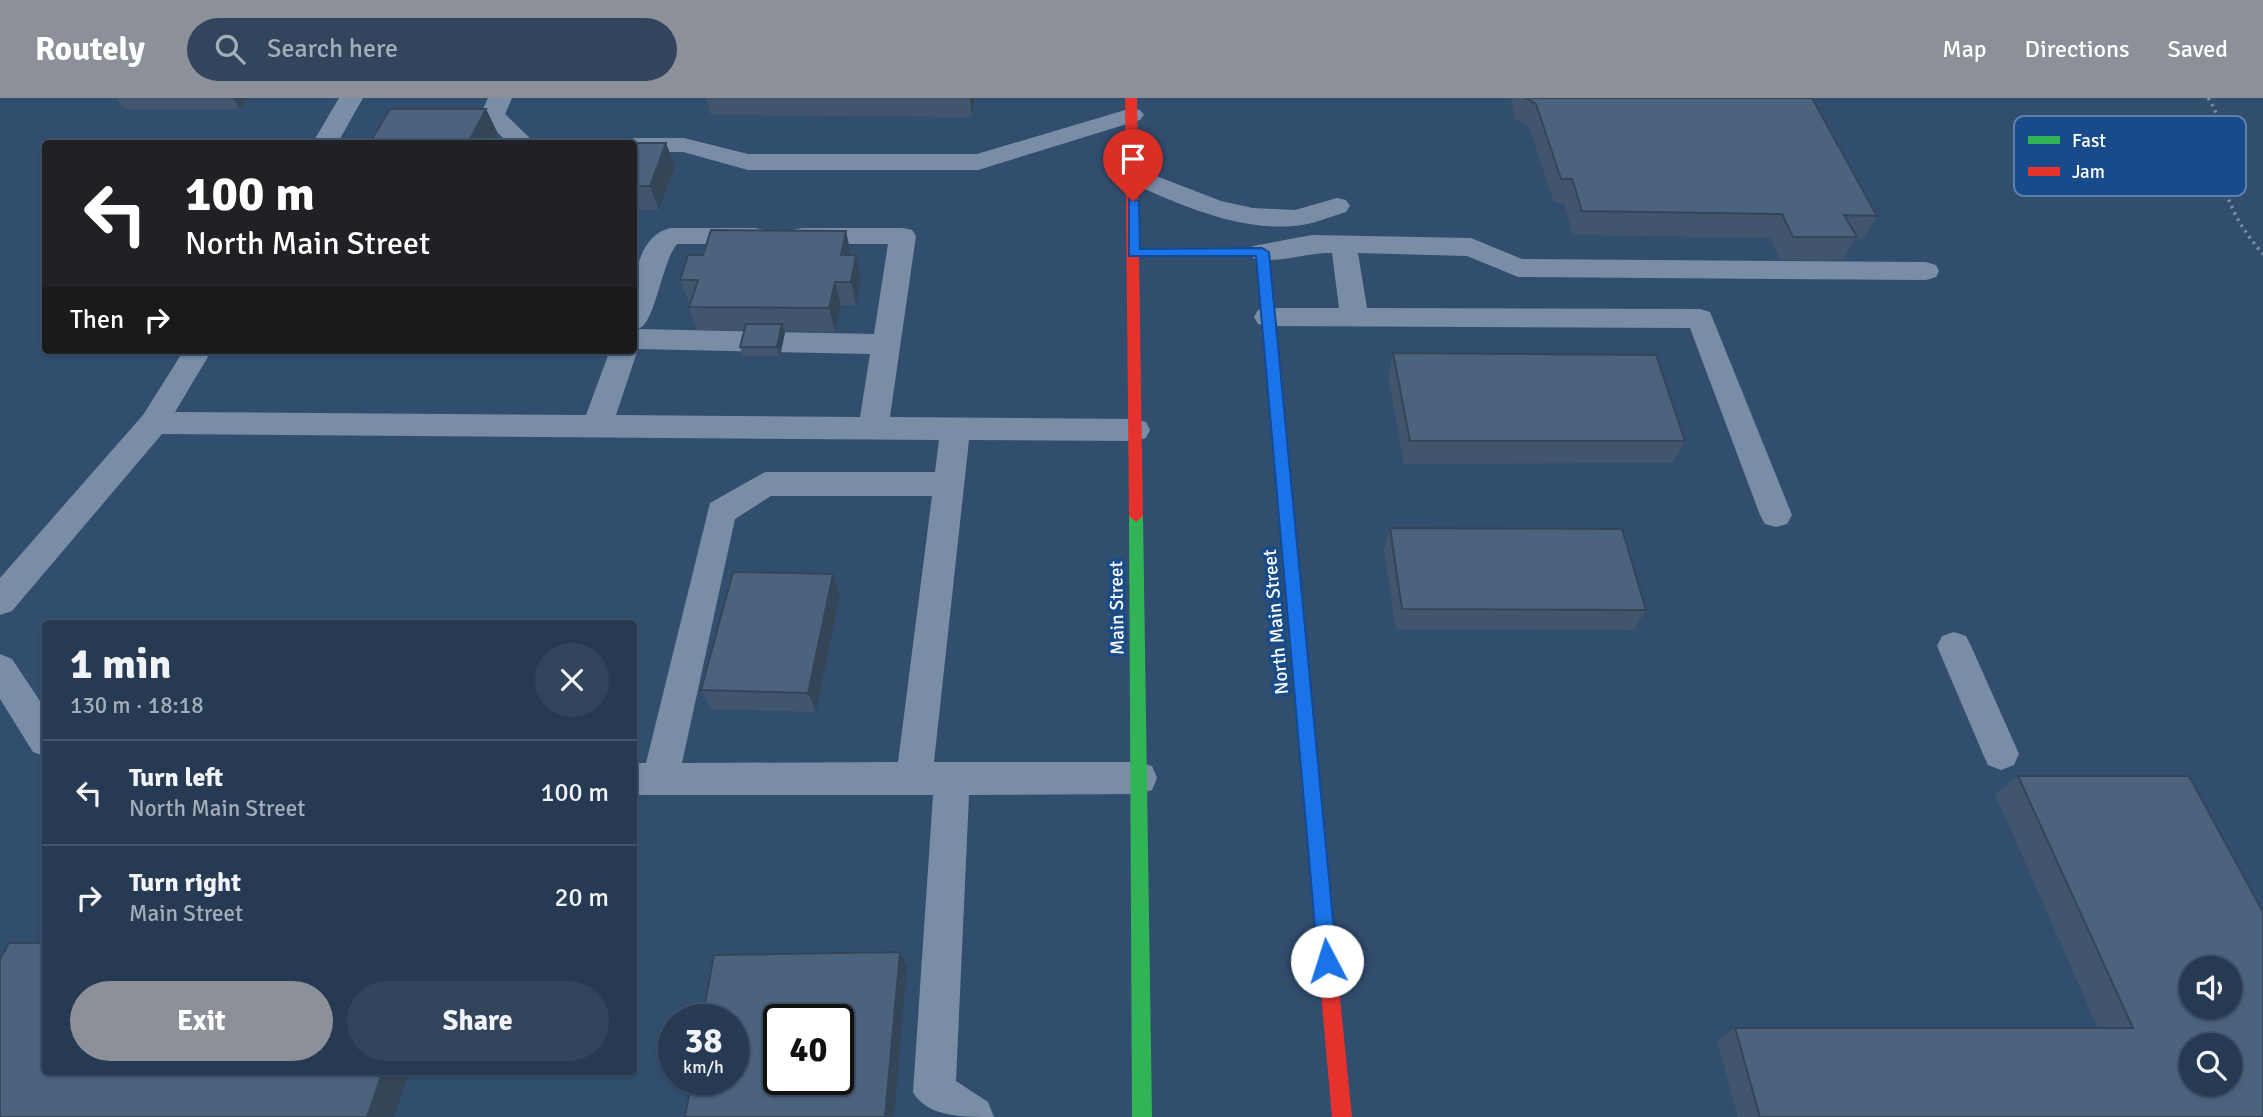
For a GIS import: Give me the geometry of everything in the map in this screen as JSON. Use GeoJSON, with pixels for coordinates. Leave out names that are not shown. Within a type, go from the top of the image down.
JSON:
{"type":"FeatureCollection","features":[{"type":"Feature","properties":{"kind":"main road","name":"Main Street"},"geometry":{"type":"LineString","coordinates":[[1131,107],[1142,1117]]}},
{"type":"Feature","properties":{"kind":"main road"},"geometry":{"type":"LineString","coordinates":[[1133,253],[1262,252]]}},
{"type":"Feature","properties":{"kind":"main road","name":"North Main Street"},"geometry":{"type":"LineString","coordinates":[[1262,252],[1342,1117]]}},
{"type":"Feature","properties":{"kind":"lane"},"geometry":{"type":"LineString","coordinates":[[326,140],[351,98]]}},
{"type":"Feature","properties":{"kind":"lane"},"geometry":{"type":"LineString","coordinates":[[500,98],[492,115],[520,140]]}},
{"type":"Feature","properties":{"kind":"lane"},"geometry":{"type":"LineString","coordinates":[[637,145],[684,145],[748,162],[978,162],[1131,107]]}},
{"type":"Feature","properties":{"kind":"lane"},"geometry":{"type":"LineString","coordinates":[[1133,176],[1211,206],[1250,217],[1297,218],[1337,206]]}},
{"type":"Feature","properties":{"kind":"lane"},"geometry":{"type":"LineString","coordinates":[[637,311],[656,251],[670,236],[903,236],[873,428]]}},
{"type":"Feature","properties":{"kind":"lane"},"geometry":{"type":"LineString","coordinates":[[1262,252],[1312,244],[1471,247],[1518,268],[1926,271]]}},
{"type":"Feature","properties":{"kind":"lane"},"geometry":{"type":"LineString","coordinates":[[1344,245],[1354,316]]}},
{"type":"Feature","properties":{"kind":"lane"},"geometry":{"type":"LineString","coordinates":[[1268,317],[1700,319],[1776,515]]}},
{"type":"Feature","properties":{"kind":"lane"},"geometry":{"type":"LineString","coordinates":[[637,339],[887,344]]}},
{"type":"Feature","properties":{"kind":"lane"},"geometry":{"type":"LineString","coordinates":[[0,601],[154,423],[196,354]]}},
{"type":"Feature","properties":{"kind":"lane"},"geometry":{"type":"LineString","coordinates":[[597,426],[623,354]]}},
{"type":"Feature","properties":{"kind":"lane"},"geometry":{"type":"LineString","coordinates":[[154,423],[1135,430]]}},
{"type":"Feature","properties":{"kind":"lane"},"geometry":{"type":"LineString","coordinates":[[955,429],[948,484],[933,779],[934,1092],[973,1117]]}},
{"type":"Feature","properties":{"kind":"lane"},"geometry":{"type":"LineString","coordinates":[[948,484],[765,484],[721,512],[647,779],[1139,778]]}},
{"type":"Feature","properties":{"kind":"lane"},"geometry":{"type":"LineString","coordinates":[[1954,646],[2001,754]]}},
{"type":"Feature","properties":{"kind":"lane"},"geometry":{"type":"LineString","coordinates":[[0,669],[42,735]]}},
{"type":"Feature","properties":{"kind":"path"},"geometry":{"type":"LineString","coordinates":[[2208,98],[2217,116]]}},
{"type":"Feature","properties":{"kind":"path"},"geometry":{"type":"LineString","coordinates":[[2228,196],[2238,226],[2263,254]]}},
{"type":"Feature","properties":{"kind":"building"},"geometry":{"type":"Polygon","coordinates":[[[1526,98],[1812,98],[1877,216],[1844,215],[1857,237],[1793,237],[1782,214],[1582,211],[1572,179],[1561,179],[1536,104],[1526,98]]]}},
{"type":"Feature","properties":{"kind":"building"},"geometry":{"type":"Polygon","coordinates":[[[390,109],[486,109],[470,140],[371,140],[390,109]]]}},
{"type":"Feature","properties":{"kind":"building"},"geometry":{"type":"Polygon","coordinates":[[[637,143],[666,143],[650,186],[637,186],[637,143]]]}},
{"type":"Feature","properties":{"kind":"building"},"geometry":{"type":"Polygon","coordinates":[[[711,230],[846,231],[841,255],[856,255],[851,282],[835,282],[829,308],[689,307],[698,280],[680,280],[688,255],[703,255],[711,230]]]}},
{"type":"Feature","properties":{"kind":"building"},"geometry":{"type":"Polygon","coordinates":[[[746,324],[782,324],[777,347],[740,347],[746,324]]]}},
{"type":"Feature","properties":{"kind":"building"},"geometry":{"type":"Polygon","coordinates":[[[1393,353],[1656,355],[1685,441],[1410,441],[1393,353]]]}},
{"type":"Feature","properties":{"kind":"building"},"geometry":{"type":"Polygon","coordinates":[[[1390,528],[1622,529],[1646,610],[1402,609],[1390,528]]]}},
{"type":"Feature","properties":{"kind":"building"},"geometry":{"type":"Polygon","coordinates":[[[733,572],[833,574],[808,693],[701,690],[733,572]]]}},
{"type":"Feature","properties":{"kind":"building"},"geometry":{"type":"Polygon","coordinates":[[[2018,776],[2189,776],[2263,912],[2263,1117],[1760,1117],[1735,1028],[2133,1028],[2018,776]]]}},
{"type":"Feature","properties":{"kind":"building"},"geometry":{"type":"Polygon","coordinates":[[[9,943],[42,943],[42,1075],[382,1075],[367,1117],[0,1117],[0,959],[9,943]]]}},
{"type":"Feature","properties":{"kind":"building"},"geometry":{"type":"Polygon","coordinates":[[[900,952],[885,1117],[685,1117],[689,1095],[749,1095],[749,1004],[705,1004],[714,955],[900,952]]]}},
{"type":"Feature","properties":{"kind":"traffic: fast"},"geometry":{"type":"LineString","coordinates":[[1283,475],[1326,948]]}},
{"type":"Feature","properties":{"kind":"traffic: fast"},"geometry":{"type":"LineString","coordinates":[[1136,516],[1142,1117]]}},
{"type":"Feature","properties":{"kind":"traffic: jam"},"geometry":{"type":"LineString","coordinates":[[1131,98],[1136,516]]}},
{"type":"Feature","properties":{"kind":"traffic: jam"},"geometry":{"type":"LineString","coordinates":[[1133,253],[1262,252],[1283,475]]}},
{"type":"Feature","properties":{"kind":"traffic: jam"},"geometry":{"type":"LineString","coordinates":[[1326,948],[1342,1117]]}},
{"type":"Feature","properties":{"kind":"route"},"geometry":{"type":"LineString","coordinates":[[1133,201],[1133,253],[1262,252],[1327,961]]}}]}
